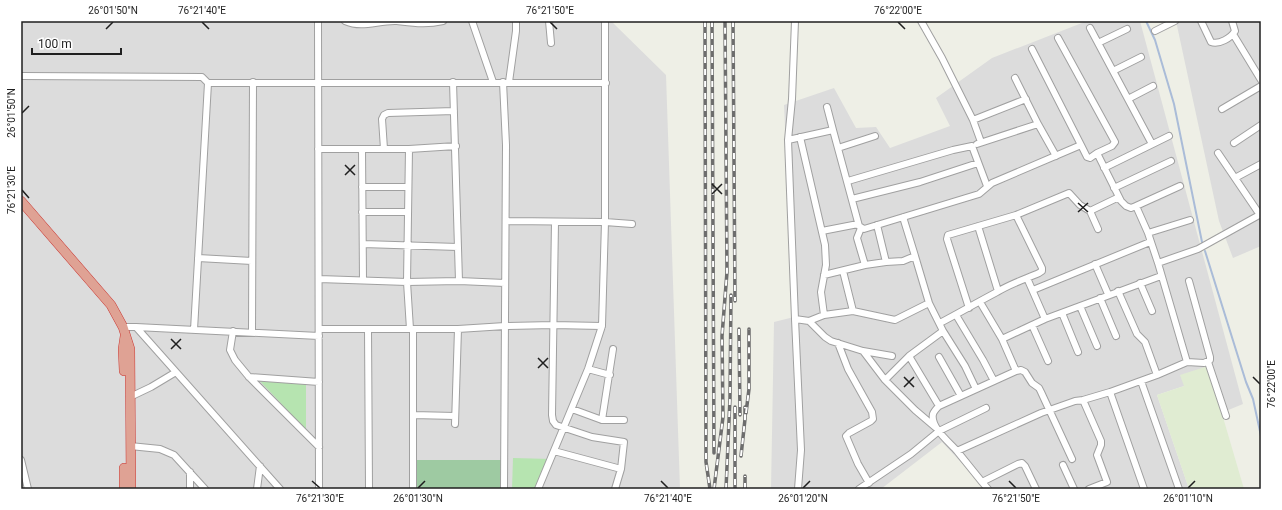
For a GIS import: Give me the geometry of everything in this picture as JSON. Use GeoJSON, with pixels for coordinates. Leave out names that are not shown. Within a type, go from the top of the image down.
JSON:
{"type":"FeatureCollection","features":[{"type":"Feature","properties":{"kind":"highway"},"geometry":{"type":"LineString","coordinates":[[21,201],[111,305],[124,331],[130,349],[131,489]]}},
{"type":"Feature","properties":{"kind":"highway"},"geometry":{"type":"LineString","coordinates":[[124,331],[124,489]]}},
{"type":"Feature","properties":{"kind":"street"},"geometry":{"type":"LineString","coordinates":[[318,21],[319,489]]}},
{"type":"Feature","properties":{"kind":"street"},"geometry":{"type":"LineString","coordinates":[[345,21],[358,25],[384,22],[421,24],[443,21]]}},
{"type":"Feature","properties":{"kind":"street"},"geometry":{"type":"LineString","coordinates":[[472,21],[493,82]]}},
{"type":"Feature","properties":{"kind":"street"},"geometry":{"type":"LineString","coordinates":[[504,489],[506,82],[516,31],[516,21]]}},
{"type":"Feature","properties":{"kind":"street"},"geometry":{"type":"LineString","coordinates":[[549,21],[551,43]]}},
{"type":"Feature","properties":{"kind":"street"},"geometry":{"type":"LineString","coordinates":[[538,489],[588,369],[602,326],[605,222],[605,21]]}},
{"type":"Feature","properties":{"kind":"street"},"geometry":{"type":"LineString","coordinates":[[794,21],[792,99],[788,140],[801,450],[798,489]]}},
{"type":"Feature","properties":{"kind":"street"},"geometry":{"type":"LineString","coordinates":[[921,21],[942,58],[973,120],[981,142]]}},
{"type":"Feature","properties":{"kind":"street"},"geometry":{"type":"LineString","coordinates":[[1155,31],[1175,21]]}},
{"type":"Feature","properties":{"kind":"street"},"geometry":{"type":"LineString","coordinates":[[1201,21],[1211,42],[1215,44],[1233,34],[1235,31],[1232,21]]}},
{"type":"Feature","properties":{"kind":"street"},"geometry":{"type":"LineString","coordinates":[[1090,28],[1152,144]]}},
{"type":"Feature","properties":{"kind":"street"},"geometry":{"type":"LineString","coordinates":[[1098,43],[1126,29]]}},
{"type":"Feature","properties":{"kind":"street"},"geometry":{"type":"LineString","coordinates":[[1233,34],[1261,80]]}},
{"type":"Feature","properties":{"kind":"street"},"geometry":{"type":"LineString","coordinates":[[1032,49],[1087,157],[1090,158],[1112,146],[1115,142],[1058,38]]}},
{"type":"Feature","properties":{"kind":"street"},"geometry":{"type":"LineString","coordinates":[[1113,71],[1141,57]]}},
{"type":"Feature","properties":{"kind":"street"},"geometry":{"type":"LineString","coordinates":[[21,76],[202,77],[208,82],[606,83]]}},
{"type":"Feature","properties":{"kind":"street"},"geometry":{"type":"LineString","coordinates":[[1015,78],[1056,156]]}},
{"type":"Feature","properties":{"kind":"street"},"geometry":{"type":"LineString","coordinates":[[194,330],[208,82]]}},
{"type":"Feature","properties":{"kind":"street"},"geometry":{"type":"LineString","coordinates":[[252,332],[253,82]]}},
{"type":"Feature","properties":{"kind":"street"},"geometry":{"type":"LineString","coordinates":[[453,82],[459,281]]}},
{"type":"Feature","properties":{"kind":"street"},"geometry":{"type":"LineString","coordinates":[[1128,99],[1153,86]]}},
{"type":"Feature","properties":{"kind":"street"},"geometry":{"type":"LineString","coordinates":[[1222,109],[1261,86]]}},
{"type":"Feature","properties":{"kind":"street"},"geometry":{"type":"LineString","coordinates":[[973,120],[1026,99]]}},
{"type":"Feature","properties":{"kind":"street"},"geometry":{"type":"LineString","coordinates":[[828,107],[860,226],[857,238],[865,265]]}},
{"type":"Feature","properties":{"kind":"street"},"geometry":{"type":"LineString","coordinates":[[384,149],[382,119],[384,115],[388,113],[454,111]]}},
{"type":"Feature","properties":{"kind":"street"},"geometry":{"type":"LineString","coordinates":[[848,181],[953,150],[972,146],[1038,124]]}},
{"type":"Feature","properties":{"kind":"street"},"geometry":{"type":"LineString","coordinates":[[1234,143],[1261,125]]}},
{"type":"Feature","properties":{"kind":"street"},"geometry":{"type":"LineString","coordinates":[[788,140],[833,130]]}},
{"type":"Feature","properties":{"kind":"street"},"geometry":{"type":"LineString","coordinates":[[838,148],[875,136]]}},
{"type":"Feature","properties":{"kind":"street"},"geometry":{"type":"LineString","coordinates":[[1104,168],[1168,136]]}},
{"type":"Feature","properties":{"kind":"street"},"geometry":{"type":"LineString","coordinates":[[800,137],[822,231],[826,257],[821,292],[824,315]]}},
{"type":"Feature","properties":{"kind":"street"},"geometry":{"type":"LineString","coordinates":[[822,231],[860,226],[864,229],[978,194],[992,182],[1081,145]]}},
{"type":"Feature","properties":{"kind":"street"},"geometry":{"type":"LineString","coordinates":[[318,149],[409,149],[456,146]]}},
{"type":"Feature","properties":{"kind":"street"},"geometry":{"type":"LineString","coordinates":[[972,146],[987,186]]}},
{"type":"Feature","properties":{"kind":"street"},"geometry":{"type":"LineString","coordinates":[[362,149],[363,280]]}},
{"type":"Feature","properties":{"kind":"street"},"geometry":{"type":"LineString","coordinates":[[409,149],[407,282],[412,329],[413,489]]}},
{"type":"Feature","properties":{"kind":"street"},"geometry":{"type":"LineString","coordinates":[[1158,263],[1198,249],[1261,215],[1218,152]]}},
{"type":"Feature","properties":{"kind":"street"},"geometry":{"type":"LineString","coordinates":[[1097,153],[1119,197],[1126,206],[1131,208],[1180,186]]}},
{"type":"Feature","properties":{"kind":"street"},"geometry":{"type":"LineString","coordinates":[[1114,188],[1171,161]]}},
{"type":"Feature","properties":{"kind":"street"},"geometry":{"type":"LineString","coordinates":[[852,199],[920,182],[978,163]]}},
{"type":"Feature","properties":{"kind":"street"},"geometry":{"type":"LineString","coordinates":[[1235,178],[1261,164]]}},
{"type":"Feature","properties":{"kind":"street"},"geometry":{"type":"LineString","coordinates":[[362,187],[408,187]]}},
{"type":"Feature","properties":{"kind":"street"},"geometry":{"type":"LineString","coordinates":[[968,308],[947,239],[948,235],[951,233],[1016,215],[1069,193],[1080,205],[1090,211],[1098,229]]}},
{"type":"Feature","properties":{"kind":"street"},"geometry":{"type":"LineString","coordinates":[[1090,211],[1119,197]]}},
{"type":"Feature","properties":{"kind":"street"},"geometry":{"type":"LineString","coordinates":[[1136,206],[1148,233],[1158,263],[1187,362]]}},
{"type":"Feature","properties":{"kind":"street"},"geometry":{"type":"LineString","coordinates":[[362,212],[408,212]]}},
{"type":"Feature","properties":{"kind":"street"},"geometry":{"type":"LineString","coordinates":[[940,323],[998,291],[1042,271],[1042,268],[1016,215]]}},
{"type":"Feature","properties":{"kind":"street"},"geometry":{"type":"LineString","coordinates":[[903,217],[929,303],[943,331],[962,360],[976,389]]}},
{"type":"Feature","properties":{"kind":"street"},"geometry":{"type":"LineString","coordinates":[[1148,233],[1190,220]]}},
{"type":"Feature","properties":{"kind":"street"},"geometry":{"type":"LineString","coordinates":[[506,221],[605,222],[632,224]]}},
{"type":"Feature","properties":{"kind":"street"},"geometry":{"type":"LineString","coordinates":[[555,222],[553,421],[556,424],[592,437],[624,442],[621,469],[615,489]]}},
{"type":"Feature","properties":{"kind":"street"},"geometry":{"type":"LineString","coordinates":[[877,225],[886,262]]}},
{"type":"Feature","properties":{"kind":"street"},"geometry":{"type":"LineString","coordinates":[[978,226],[998,291]]}},
{"type":"Feature","properties":{"kind":"street"},"geometry":{"type":"LineString","coordinates":[[1033,290],[1150,242]]}},
{"type":"Feature","properties":{"kind":"street"},"geometry":{"type":"LineString","coordinates":[[363,244],[458,247]]}},
{"type":"Feature","properties":{"kind":"street"},"geometry":{"type":"LineString","coordinates":[[824,275],[865,265],[903,261],[915,256]]}},
{"type":"Feature","properties":{"kind":"street"},"geometry":{"type":"LineString","coordinates":[[198,258],[252,262]]}},
{"type":"Feature","properties":{"kind":"street"},"geometry":{"type":"LineString","coordinates":[[1095,264],[1108,294]]}},
{"type":"Feature","properties":{"kind":"street"},"geometry":{"type":"LineString","coordinates":[[843,271],[853,311]]}},
{"type":"Feature","properties":{"kind":"street"},"geometry":{"type":"LineString","coordinates":[[1002,338],[1108,294],[1161,276]]}},
{"type":"Feature","properties":{"kind":"street"},"geometry":{"type":"LineString","coordinates":[[319,278],[407,282],[459,281],[505,283]]}},
{"type":"Feature","properties":{"kind":"street"},"geometry":{"type":"LineString","coordinates":[[1027,278],[1045,319]]}},
{"type":"Feature","properties":{"kind":"street"},"geometry":{"type":"LineString","coordinates":[[1189,281],[1210,357],[1208,362],[1226,416]]}},
{"type":"Feature","properties":{"kind":"street"},"geometry":{"type":"LineString","coordinates":[[1140,283],[1152,311]]}},
{"type":"Feature","properties":{"kind":"street"},"geometry":{"type":"LineString","coordinates":[[1118,291],[1137,334],[1145,342],[1158,375]]}},
{"type":"Feature","properties":{"kind":"street"},"geometry":{"type":"LineString","coordinates":[[1100,298],[1116,336]]}},
{"type":"Feature","properties":{"kind":"street"},"geometry":{"type":"LineString","coordinates":[[980,302],[1002,338],[1016,371]]}},
{"type":"Feature","properties":{"kind":"street"},"geometry":{"type":"LineString","coordinates":[[796,319],[809,321],[824,315],[853,311],[895,320],[929,303]]}},
{"type":"Feature","properties":{"kind":"street"},"geometry":{"type":"LineString","coordinates":[[1080,306],[1097,346]]}},
{"type":"Feature","properties":{"kind":"street"},"geometry":{"type":"LineString","coordinates":[[1062,313],[1078,352]]}},
{"type":"Feature","properties":{"kind":"street"},"geometry":{"type":"LineString","coordinates":[[956,315],[994,381]]}},
{"type":"Feature","properties":{"kind":"street"},"geometry":{"type":"LineString","coordinates":[[809,321],[831,341],[863,351],[892,356]]}},
{"type":"Feature","properties":{"kind":"street"},"geometry":{"type":"LineString","coordinates":[[124,331],[136,327],[319,333],[368,329],[458,329],[553,325],[602,326]]}},
{"type":"Feature","properties":{"kind":"street"},"geometry":{"type":"LineString","coordinates":[[1032,325],[1048,361]]}},
{"type":"Feature","properties":{"kind":"street"},"geometry":{"type":"LineString","coordinates":[[136,327],[280,489]]}},
{"type":"Feature","properties":{"kind":"street"},"geometry":{"type":"LineString","coordinates":[[368,329],[368,489]]}},
{"type":"Feature","properties":{"kind":"street"},"geometry":{"type":"LineString","coordinates":[[455,424],[458,329]]}},
{"type":"Feature","properties":{"kind":"street"},"geometry":{"type":"LineString","coordinates":[[233,331],[230,350],[232,355],[249,377],[319,447]]}},
{"type":"Feature","properties":{"kind":"street"},"geometry":{"type":"LineString","coordinates":[[885,380],[909,356],[943,331]]}},
{"type":"Feature","properties":{"kind":"street"},"geometry":{"type":"LineString","coordinates":[[838,343],[848,369],[872,412],[873,419],[871,421],[846,436],[858,464],[869,483]]}},
{"type":"Feature","properties":{"kind":"street"},"geometry":{"type":"LineString","coordinates":[[602,420],[613,349]]}},
{"type":"Feature","properties":{"kind":"street"},"geometry":{"type":"LineString","coordinates":[[863,351],[885,380],[915,410],[937,429],[988,489]]}},
{"type":"Feature","properties":{"kind":"street"},"geometry":{"type":"LineString","coordinates":[[909,356],[939,406]]}},
{"type":"Feature","properties":{"kind":"street"},"geometry":{"type":"LineString","coordinates":[[939,357],[961,396]]}},
{"type":"Feature","properties":{"kind":"street"},"geometry":{"type":"LineString","coordinates":[[957,451],[1041,413],[1075,401],[1110,392],[1158,375],[1187,362],[1208,362]]}},
{"type":"Feature","properties":{"kind":"street"},"geometry":{"type":"LineString","coordinates":[[588,369],[610,375]]}},
{"type":"Feature","properties":{"kind":"street"},"geometry":{"type":"LineString","coordinates":[[937,429],[933,414],[939,406],[1021,370],[1025,372],[1032,383],[1039,388],[1072,459]]}},
{"type":"Feature","properties":{"kind":"street"},"geometry":{"type":"LineString","coordinates":[[130,397],[151,387],[176,372]]}},
{"type":"Feature","properties":{"kind":"street"},"geometry":{"type":"LineString","coordinates":[[249,377],[319,382]]}},
{"type":"Feature","properties":{"kind":"street"},"geometry":{"type":"LineString","coordinates":[[1141,381],[1179,489]]}},
{"type":"Feature","properties":{"kind":"street"},"geometry":{"type":"LineString","coordinates":[[1110,392],[1144,489]]}},
{"type":"Feature","properties":{"kind":"street"},"geometry":{"type":"LineString","coordinates":[[1083,400],[1101,441],[1097,455],[1110,489]]}},
{"type":"Feature","properties":{"kind":"street"},"geometry":{"type":"LineString","coordinates":[[859,489],[911,454],[937,429],[986,408]]}},
{"type":"Feature","properties":{"kind":"street"},"geometry":{"type":"LineString","coordinates":[[572,409],[602,420],[624,420]]}},
{"type":"Feature","properties":{"kind":"street"},"geometry":{"type":"LineString","coordinates":[[413,415],[455,416]]}},
{"type":"Feature","properties":{"kind":"street"},"geometry":{"type":"LineString","coordinates":[[130,446],[160,450],[174,455],[205,489]]}},
{"type":"Feature","properties":{"kind":"street"},"geometry":{"type":"LineString","coordinates":[[554,451],[621,469]]}},
{"type":"Feature","properties":{"kind":"street"},"geometry":{"type":"LineString","coordinates":[[21,460],[26,488]]}},
{"type":"Feature","properties":{"kind":"street"},"geometry":{"type":"LineString","coordinates":[[982,482],[1022,463],[1025,466],[1036,489]]}},
{"type":"Feature","properties":{"kind":"street"},"geometry":{"type":"LineString","coordinates":[[1063,465],[1074,489]]}},
{"type":"Feature","properties":{"kind":"street"},"geometry":{"type":"LineString","coordinates":[[257,489],[260,466]]}},
{"type":"Feature","properties":{"kind":"street"},"geometry":{"type":"LineString","coordinates":[[190,472],[190,489]]}},
{"type":"Feature","properties":{"kind":"street"},"geometry":{"type":"LineString","coordinates":[[1089,489],[1107,482]]}},
{"type":"Feature","properties":{"kind":"shaded area"},"geometry":{"type":"Polygon","coordinates":[[[21,21],[611,21],[666,75],[680,489],[21,489],[21,21]]]}},
{"type":"Feature","properties":{"kind":"shaded area"},"geometry":{"type":"Polygon","coordinates":[[[1087,21],[1140,21],[1243,404],[1221,413],[1207,366],[1184,386],[1157,395],[1189,489],[986,489],[942,442],[881,489],[771,489],[774,322],[794,317],[784,105],[834,88],[856,128],[876,127],[890,148],[950,126],[936,98],[992,58],[1087,21]]]}},
{"type":"Feature","properties":{"kind":"shaded area"},"geometry":{"type":"Polygon","coordinates":[[[1176,21],[1261,21],[1261,246],[1233,258],[1219,221],[1176,21]]]}},
{"type":"Feature","properties":{"kind":"green space"},"geometry":{"type":"Polygon","coordinates":[[[1208,366],[1244,489],[1189,489],[1157,395],[1184,386],[1180,375],[1208,366]]]}},
{"type":"Feature","properties":{"kind":"green space"},"geometry":{"type":"Polygon","coordinates":[[[258,379],[306,384],[306,430],[258,379]]]}},
{"type":"Feature","properties":{"kind":"green space"},"geometry":{"type":"Polygon","coordinates":[[[513,458],[552,459],[539,489],[512,489],[513,458]]]}},
{"type":"Feature","properties":{"kind":"green space"},"geometry":{"type":"Polygon","coordinates":[[[417,460],[503,460],[504,489],[417,489],[417,460]]]}},
{"type":"Feature","properties":{"kind":"waterway"},"geometry":{"type":"LineString","coordinates":[[1146,21],[1155,40],[1174,104],[1202,242]]}},
{"type":"Feature","properties":{"kind":"waterway"},"geometry":{"type":"LineString","coordinates":[[1205,251],[1246,382],[1253,399],[1261,436]]}},
{"type":"Feature","properties":{"kind":"railway"},"geometry":{"type":"LineString","coordinates":[[705,21],[706,462],[710,489]]}},
{"type":"Feature","properties":{"kind":"railway"},"geometry":{"type":"LineString","coordinates":[[712,21],[714,453]]}},
{"type":"Feature","properties":{"kind":"railway"},"geometry":{"type":"LineString","coordinates":[[714,489],[723,417],[722,336],[727,272],[725,21]]}},
{"type":"Feature","properties":{"kind":"railway"},"geometry":{"type":"LineString","coordinates":[[733,21],[735,301]]}},
{"type":"Feature","properties":{"kind":"railway"},"geometry":{"type":"LineString","coordinates":[[726,489],[730,398],[731,295]]}},
{"type":"Feature","properties":{"kind":"railway"},"geometry":{"type":"LineString","coordinates":[[739,329],[740,415]]}},
{"type":"Feature","properties":{"kind":"railway"},"geometry":{"type":"LineString","coordinates":[[746,413],[749,389],[749,329]]}},
{"type":"Feature","properties":{"kind":"railway"},"geometry":{"type":"LineString","coordinates":[[735,407],[735,489]]}},
{"type":"Feature","properties":{"kind":"railway"},"geometry":{"type":"LineString","coordinates":[[741,456],[745,407]]}},
{"type":"Feature","properties":{"kind":"railway"},"geometry":{"type":"LineString","coordinates":[[745,476],[745,489]]}}]}
